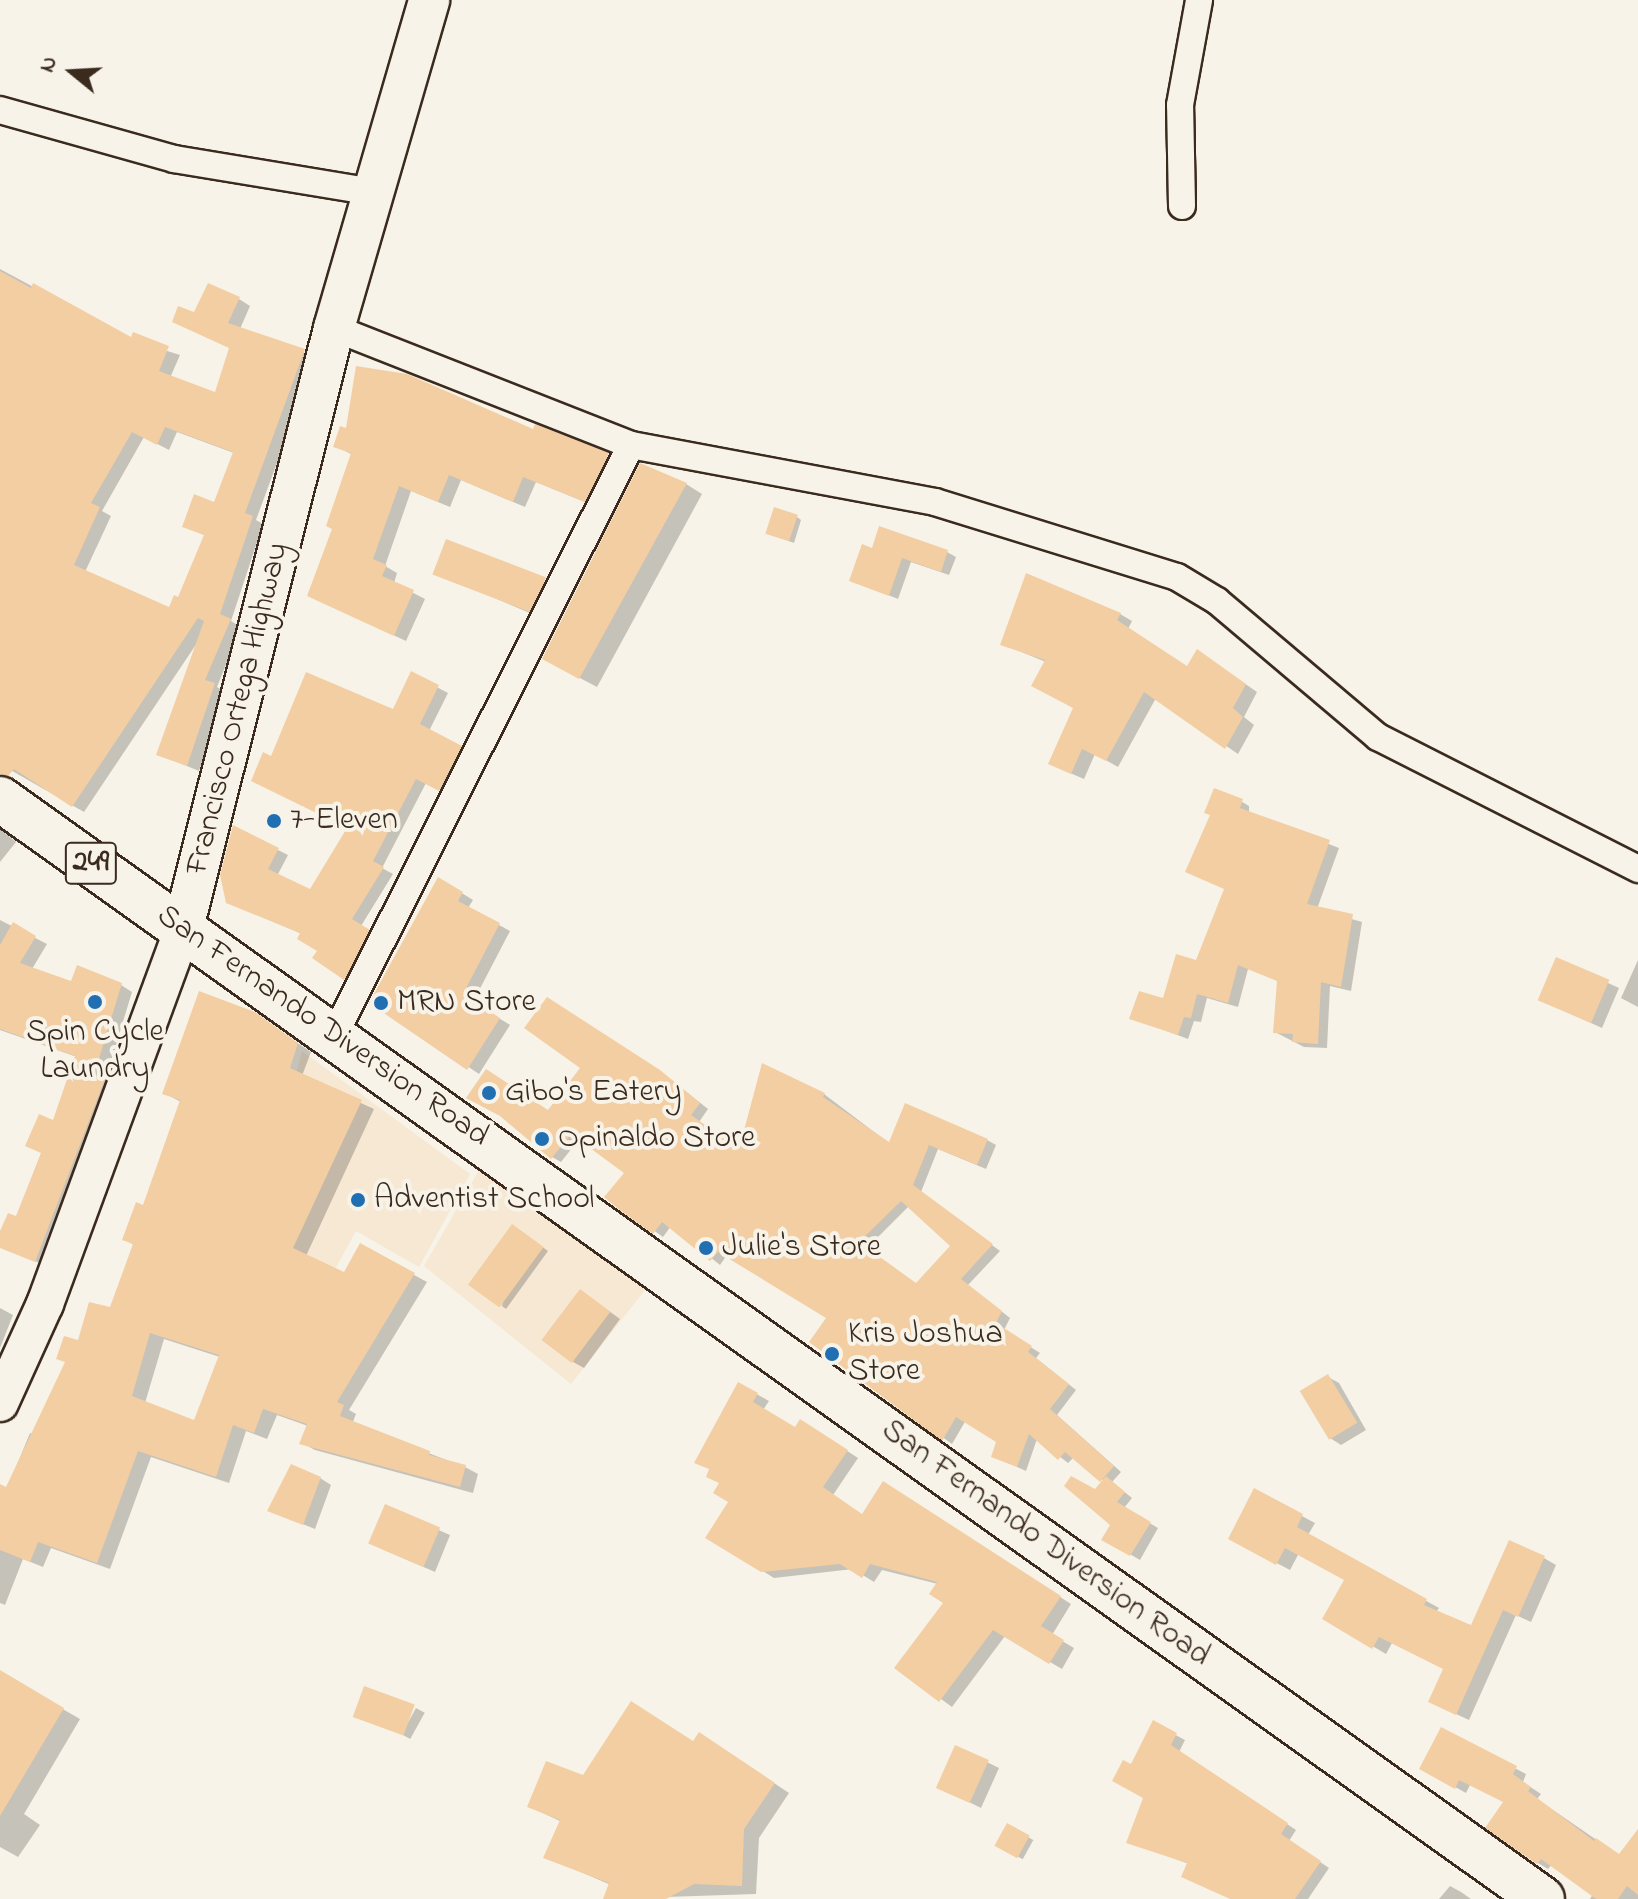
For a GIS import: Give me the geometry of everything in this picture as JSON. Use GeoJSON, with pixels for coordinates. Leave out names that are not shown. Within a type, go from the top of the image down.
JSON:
{"type":"FeatureCollection","features":[{"type":"Feature","properties":{"kind":"highway","name":"San Fernando Diversion Road"},"geometry":{"type":"LineString","coordinates":[[0,799],[1542,1899]]}},
{"type":"Feature","properties":{"kind":"main road","name":"Francisco Ortega Highway"},"geometry":{"type":"LineString","coordinates":[[0,1403],[45,1304],[183,928],[334,328],[429,0]]}},
{"type":"Feature","properties":{"kind":"street"},"geometry":{"type":"LineString","coordinates":[[1182,206],[1180,105],[1199,0]]}},
{"type":"Feature","properties":{"kind":"street"},"geometry":{"type":"LineString","coordinates":[[0,110],[174,159],[374,192]]}},
{"type":"Feature","properties":{"kind":"street"},"geometry":{"type":"LineString","coordinates":[[334,328],[631,445],[935,502],[1177,577],[1217,601],[1378,737],[1638,869]]}},
{"type":"Feature","properties":{"kind":"street"},"geometry":{"type":"LineString","coordinates":[[334,1036],[631,445]]}},
{"type":"Feature","properties":{"kind":"shaded area","name":"Adventist School"},"geometry":{"type":"Polygon","coordinates":[[[302,1051],[470,1174],[419,1267],[356,1231],[309,1317],[269,1179],[302,1051]]]}},
{"type":"Feature","properties":{"kind":"shaded area"},"geometry":{"type":"Polygon","coordinates":[[[482,1165],[649,1285],[571,1384],[424,1266],[482,1165]]]}},
{"type":"Feature","properties":{"kind":"building"},"geometry":{"type":"Polygon","coordinates":[[[0,271],[31,288],[33,283],[131,337],[133,332],[169,346],[159,371],[215,392],[229,348],[172,322],[178,306],[194,312],[208,283],[240,297],[228,323],[305,349],[245,513],[253,516],[220,614],[231,619],[205,680],[215,683],[187,766],[156,755],[204,621],[198,618],[72,807],[14,769],[8,776],[0,774],[0,271]],[[165,427],[157,445],[132,432],[91,503],[100,507],[74,565],[169,607],[174,595],[178,597],[204,535],[182,527],[194,494],[214,502],[233,452],[165,427]]]}},
{"type":"Feature","properties":{"kind":"building"},"geometry":{"type":"Polygon","coordinates":[[[356,366],[407,374],[533,429],[535,424],[609,453],[585,502],[523,477],[513,502],[449,475],[438,502],[399,486],[373,559],[387,565],[382,576],[414,590],[394,636],[307,596],[332,529],[326,526],[351,453],[333,447],[340,426],[346,428],[356,366]]]}},
{"type":"Feature","properties":{"kind":"building"},"geometry":{"type":"Polygon","coordinates":[[[640,463],[687,483],[579,679],[542,659],[640,463]]]}},
{"type":"Feature","properties":{"kind":"building"},"geometry":{"type":"Polygon","coordinates":[[[774,507],[798,515],[789,541],[765,534],[774,507]]]}},
{"type":"Feature","properties":{"kind":"building"},"geometry":{"type":"Polygon","coordinates":[[[879,526],[948,550],[941,572],[902,558],[889,596],[849,581],[862,544],[872,548],[879,526]]]}},
{"type":"Feature","properties":{"kind":"building"},"geometry":{"type":"Polygon","coordinates":[[[446,539],[546,577],[532,613],[432,574],[446,539]]]}},
{"type":"Feature","properties":{"kind":"building"},"geometry":{"type":"Polygon","coordinates":[[[1026,573],[1121,613],[1117,620],[1187,666],[1197,649],[1246,684],[1233,708],[1243,717],[1225,749],[1144,692],[1106,761],[1082,749],[1071,774],[1048,764],[1073,708],[1031,686],[1045,660],[1000,645],[1026,573]]]}},
{"type":"Feature","properties":{"kind":"building"},"geometry":{"type":"Polygon","coordinates":[[[411,671],[439,685],[420,724],[462,746],[439,791],[416,779],[373,861],[384,867],[352,919],[370,930],[344,980],[312,958],[317,951],[297,939],[300,933],[226,903],[220,875],[233,825],[279,848],[268,869],[310,889],[347,828],[251,781],[263,752],[271,756],[306,672],[393,709],[411,671]]]}},
{"type":"Feature","properties":{"kind":"building"},"geometry":{"type":"Polygon","coordinates":[[[1214,788],[1243,799],[1240,808],[1330,840],[1307,904],[1353,914],[1341,987],[1321,982],[1318,1044],[1292,1042],[1293,1034],[1273,1033],[1277,981],[1238,965],[1228,1003],[1197,994],[1191,1018],[1184,1017],[1178,1035],[1129,1019],[1139,991],[1163,998],[1176,954],[1196,960],[1224,889],[1185,872],[1210,815],[1204,813],[1214,788]]]}},
{"type":"Feature","properties":{"kind":"building"},"geometry":{"type":"Polygon","coordinates":[[[438,877],[463,892],[458,901],[500,923],[463,994],[500,1018],[467,1070],[369,1003],[438,877]]]}},
{"type":"Feature","properties":{"kind":"building"},"geometry":{"type":"Polygon","coordinates":[[[13,922],[36,936],[20,963],[71,981],[77,965],[122,983],[94,1075],[105,1079],[35,1262],[0,1248],[0,1231],[8,1213],[16,1216],[41,1153],[25,1146],[39,1114],[53,1120],[75,1056],[0,1029],[0,945],[13,922]]]}},
{"type":"Feature","properties":{"kind":"building"},"geometry":{"type":"Polygon","coordinates":[[[1556,957],[1609,980],[1591,1023],[1538,1000],[1556,957]]]}},
{"type":"Feature","properties":{"kind":"building"},"geometry":{"type":"Polygon","coordinates":[[[199,991],[255,1012],[298,1043],[290,1068],[362,1100],[293,1248],[344,1272],[360,1243],[415,1273],[337,1402],[344,1405],[340,1416],[430,1451],[429,1455],[466,1465],[460,1487],[299,1444],[307,1424],[263,1409],[254,1433],[233,1425],[216,1477],[138,1451],[97,1563],[38,1542],[30,1562],[0,1550],[0,1484],[6,1487],[65,1362],[56,1359],[64,1336],[78,1340],[89,1302],[110,1307],[133,1244],[122,1240],[136,1202],[143,1205],[180,1100],[162,1094],[199,991]],[[150,1333],[132,1396],[194,1420],[219,1355],[150,1333]]]}},
{"type":"Feature","properties":{"kind":"building"},"geometry":{"type":"Polygon","coordinates":[[[547,997],[660,1070],[700,1103],[691,1115],[739,1149],[762,1063],[825,1093],[823,1097],[889,1142],[905,1103],[988,1139],[977,1165],[929,1145],[913,1185],[993,1244],[961,1279],[1002,1311],[996,1323],[1032,1346],[1028,1352],[1069,1384],[1050,1409],[1114,1466],[1100,1482],[1065,1452],[1058,1460],[1029,1434],[1017,1467],[991,1457],[996,1442],[956,1417],[942,1441],[809,1342],[826,1318],[718,1252],[710,1261],[662,1222],[653,1234],[604,1197],[624,1173],[571,1134],[551,1159],[500,1116],[466,1098],[486,1069],[548,1110],[580,1068],[524,1028],[547,997]],[[901,1201],[859,1242],[916,1283],[950,1246],[901,1201]]]}},
{"type":"Feature","properties":{"kind":"building"},"geometry":{"type":"Polygon","coordinates":[[[512,1224],[544,1247],[499,1308],[468,1285],[512,1224]]]}},
{"type":"Feature","properties":{"kind":"building"},"geometry":{"type":"Polygon","coordinates":[[[580,1289],[610,1312],[572,1363],[541,1340],[580,1289]]]}},
{"type":"Feature","properties":{"kind":"building"},"geometry":{"type":"Polygon","coordinates":[[[1328,1374],[1357,1423],[1329,1440],[1300,1391],[1328,1374]]]}},
{"type":"Feature","properties":{"kind":"building"},"geometry":{"type":"Polygon","coordinates":[[[738,1382],[758,1393],[753,1402],[795,1427],[800,1419],[848,1450],[823,1487],[862,1514],[883,1481],[1061,1596],[1041,1626],[1064,1640],[1049,1664],[993,1630],[939,1702],[894,1668],[943,1603],[929,1594],[937,1582],[870,1564],[862,1578],[840,1564],[761,1572],[705,1538],[728,1502],[713,1493],[719,1483],[706,1477],[709,1469],[694,1463],[738,1382]]]}},
{"type":"Feature","properties":{"kind":"building"},"geometry":{"type":"Polygon","coordinates":[[[291,1464],[321,1477],[303,1525],[267,1511],[291,1464]]]}},
{"type":"Feature","properties":{"kind":"building"},"geometry":{"type":"Polygon","coordinates":[[[1071,1476],[1095,1489],[1106,1476],[1125,1492],[1117,1502],[1151,1522],[1130,1556],[1101,1540],[1110,1525],[1064,1486],[1071,1476]]]}},
{"type":"Feature","properties":{"kind":"building"},"geometry":{"type":"Polygon","coordinates":[[[1254,1488],[1303,1514],[1297,1527],[1427,1599],[1424,1605],[1471,1625],[1509,1540],[1545,1556],[1518,1617],[1503,1610],[1456,1715],[1428,1702],[1443,1669],[1379,1637],[1372,1649],[1322,1619],[1344,1580],[1285,1548],[1276,1565],[1228,1539],[1254,1488]]]}},
{"type":"Feature","properties":{"kind":"building"},"geometry":{"type":"Polygon","coordinates":[[[385,1504],[440,1527],[423,1567],[368,1544],[385,1504]]]}},
{"type":"Feature","properties":{"kind":"building"},"geometry":{"type":"Polygon","coordinates":[[[0,1670],[64,1708],[0,1816],[0,1670]]]}},
{"type":"Feature","properties":{"kind":"building"},"geometry":{"type":"Polygon","coordinates":[[[364,1686],[415,1704],[403,1735],[353,1717],[364,1686]]]}},
{"type":"Feature","properties":{"kind":"building"},"geometry":{"type":"Polygon","coordinates":[[[631,1701],[693,1741],[699,1732],[775,1783],[744,1829],[742,1886],[694,1884],[666,1899],[603,1899],[609,1883],[543,1858],[560,1820],[527,1807],[546,1761],[583,1775],[631,1701]]]}},
{"type":"Feature","properties":{"kind":"building"},"geometry":{"type":"Polygon","coordinates":[[[1153,1720],[1177,1733],[1171,1745],[1288,1823],[1281,1834],[1321,1861],[1295,1899],[1230,1899],[1181,1877],[1187,1863],[1126,1843],[1143,1798],[1112,1781],[1123,1760],[1131,1764],[1153,1720]]]}},
{"type":"Feature","properties":{"kind":"building"},"geometry":{"type":"Polygon","coordinates":[[[1441,1727],[1517,1766],[1513,1774],[1531,1787],[1528,1791],[1594,1841],[1596,1838],[1619,1854],[1638,1829],[1638,1895],[1627,1886],[1618,1899],[1596,1899],[1541,1859],[1537,1864],[1485,1828],[1503,1802],[1459,1780],[1455,1789],[1419,1769],[1441,1727]]]}},
{"type":"Feature","properties":{"kind":"building"},"geometry":{"type":"Polygon","coordinates":[[[955,1745],[989,1760],[970,1803],[936,1788],[955,1745]]]}},
{"type":"Feature","properties":{"kind":"building"},"geometry":{"type":"Polygon","coordinates":[[[1007,1823],[1030,1836],[1017,1858],[994,1846],[1007,1823]]]}},
{"type":"Feature","properties":{"kind":"place","name":"7-Eleven"},"geometry":{"type":"Point","coordinates":[274,821]}},
{"type":"Feature","properties":{"kind":"place","name":"Spin Cycle Laundry"},"geometry":{"type":"Point","coordinates":[95,1002]}},
{"type":"Feature","properties":{"kind":"place","name":"MRN Store"},"geometry":{"type":"Point","coordinates":[381,1003]}},
{"type":"Feature","properties":{"kind":"place","name":"Gibo's Eatery"},"geometry":{"type":"Point","coordinates":[489,1093]}},
{"type":"Feature","properties":{"kind":"place","name":"Opinaldo Store"},"geometry":{"type":"Point","coordinates":[542,1139]}},
{"type":"Feature","properties":{"kind":"place","name":"Adventist School"},"geometry":{"type":"Point","coordinates":[358,1200]}},
{"type":"Feature","properties":{"kind":"place","name":"Julie's Store"},"geometry":{"type":"Point","coordinates":[706,1248]}},
{"type":"Feature","properties":{"kind":"place","name":"Kris Joshua Store"},"geometry":{"type":"Point","coordinates":[832,1354]}}]}
